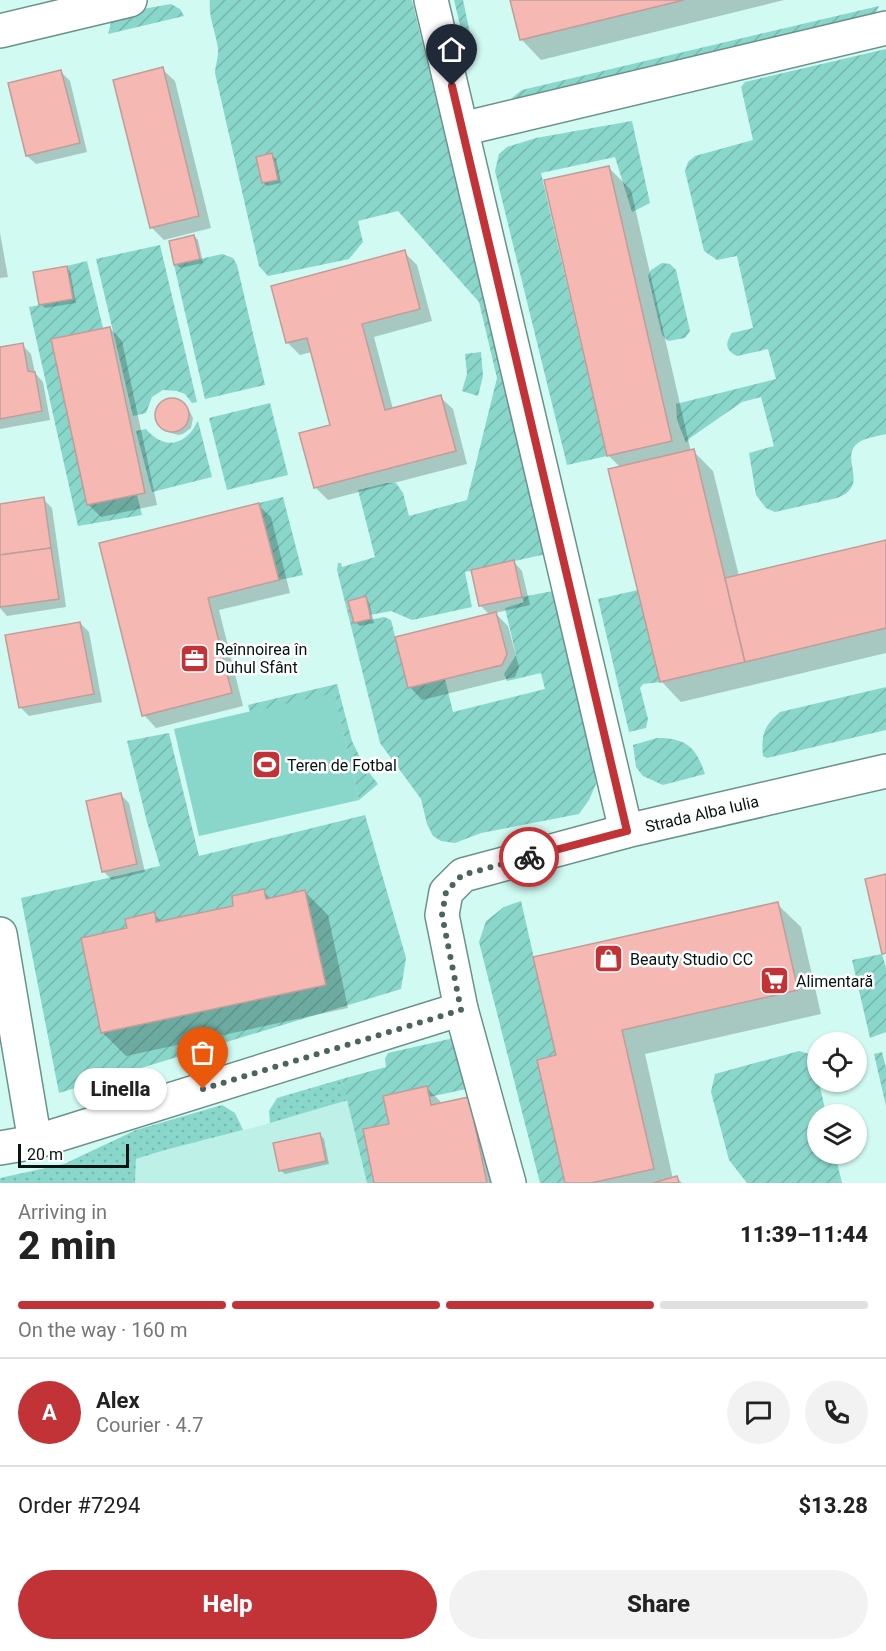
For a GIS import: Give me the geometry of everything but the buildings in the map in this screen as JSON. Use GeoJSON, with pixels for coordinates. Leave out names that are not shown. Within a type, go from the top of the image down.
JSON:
{"type":"FeatureCollection","features":[{"type":"Feature","properties":{"kind":"street"},"geometry":{"type":"LineString","coordinates":[[0,31],[130,0]]}},
{"type":"Feature","properties":{"kind":"street"},"geometry":{"type":"LineString","coordinates":[[430,0],[627,831]]}},
{"type":"Feature","properties":{"kind":"street"},"geometry":{"type":"LineString","coordinates":[[462,129],[886,28]]}},
{"type":"Feature","properties":{"kind":"street","name":"Strada Alba Iulia"},"geometry":{"type":"LineString","coordinates":[[509,1183],[461,1010],[442,915],[446,892],[462,875],[627,831],[886,771]]}},
{"type":"Feature","properties":{"kind":"street"},"geometry":{"type":"LineString","coordinates":[[0,934],[35,1142]]}},
{"type":"Feature","properties":{"kind":"street"},"geometry":{"type":"LineString","coordinates":[[0,1148],[35,1142],[461,1010]]}},
{"type":"Feature","properties":{"kind":"shaded area"},"geometry":{"type":"Polygon","coordinates":[[[348,1100],[367,1183],[135,1183],[136,1159],[348,1100]]]}},
{"type":"Feature","properties":{"kind":"green space"},"geometry":{"type":"Polygon","coordinates":[[[210,0],[412,0],[546,554],[465,572],[472,607],[412,620],[391,611],[370,615],[365,596],[348,601],[354,623],[384,617],[391,620],[408,688],[445,679],[453,712],[545,689],[541,673],[507,681],[504,674],[516,655],[505,608],[524,602],[522,597],[553,591],[593,762],[596,784],[579,814],[481,833],[455,843],[441,841],[433,836],[427,824],[421,799],[380,743],[337,570],[338,563],[341,563],[342,567],[375,557],[358,490],[396,483],[403,493],[409,516],[467,500],[497,378],[479,302],[398,211],[358,221],[363,242],[349,259],[268,276],[259,266],[215,73],[218,49],[210,12],[210,0]]]}},
{"type":"Feature","properties":{"kind":"green space"},"geometry":{"type":"Polygon","coordinates":[[[454,0],[463,0],[474,53],[467,54],[454,0]]]}},
{"type":"Feature","properties":{"kind":"green space"},"geometry":{"type":"Polygon","coordinates":[[[171,4],[180,9],[184,16],[108,34],[111,23],[120,13],[171,4]]]}},
{"type":"Feature","properties":{"kind":"green space"},"geometry":{"type":"Polygon","coordinates":[[[879,6],[875,14],[867,20],[506,105],[522,90],[879,6]]]}},
{"type":"Feature","properties":{"kind":"green space"},"geometry":{"type":"Polygon","coordinates":[[[886,49],[886,434],[863,440],[855,446],[851,453],[854,477],[848,492],[837,498],[775,512],[766,508],[756,495],[749,453],[774,446],[761,397],[742,402],[686,443],[677,420],[676,404],[776,379],[768,349],[737,356],[728,349],[727,343],[732,333],[753,328],[737,256],[717,260],[704,251],[685,171],[688,162],[695,156],[753,140],[741,87],[745,82],[886,49]]]}},
{"type":"Feature","properties":{"kind":"green space"},"geometry":{"type":"Polygon","coordinates":[[[632,121],[650,203],[632,212],[615,157],[541,173],[607,456],[567,465],[495,171],[499,154],[507,147],[536,138],[632,121]]]}},
{"type":"Feature","properties":{"kind":"green space"},"geometry":{"type":"Polygon","coordinates":[[[160,245],[197,402],[192,403],[185,394],[177,391],[163,390],[152,397],[146,413],[133,416],[96,259],[160,245]]]}},
{"type":"Feature","properties":{"kind":"green space"},"geometry":{"type":"Polygon","coordinates":[[[222,254],[233,258],[237,265],[265,385],[205,399],[174,265],[222,254]]]}},
{"type":"Feature","properties":{"kind":"green space"},"geometry":{"type":"Polygon","coordinates":[[[87,261],[103,328],[51,339],[87,505],[137,495],[142,515],[78,526],[29,307],[73,299],[67,266],[87,261]]]}},
{"type":"Feature","properties":{"kind":"green space"},"geometry":{"type":"Polygon","coordinates":[[[662,263],[670,264],[676,270],[690,331],[685,338],[668,341],[662,335],[648,276],[651,270],[662,263]]]}},
{"type":"Feature","properties":{"kind":"green space"},"geometry":{"type":"Polygon","coordinates":[[[481,352],[483,376],[478,396],[462,391],[467,374],[465,354],[481,352]]]}},
{"type":"Feature","properties":{"kind":"green space"},"geometry":{"type":"Polygon","coordinates":[[[270,403],[288,475],[227,490],[209,418],[270,403]]]}},
{"type":"Feature","properties":{"kind":"green space"},"geometry":{"type":"Polygon","coordinates":[[[198,421],[212,477],[152,492],[136,431],[146,429],[161,441],[172,443],[178,442],[189,434],[198,421]]]}},
{"type":"Feature","properties":{"kind":"green space"},"geometry":{"type":"Polygon","coordinates":[[[283,497],[303,575],[279,580],[259,503],[283,497]]]}},
{"type":"Feature","properties":{"kind":"green space"},"geometry":{"type":"Polygon","coordinates":[[[638,590],[660,682],[643,684],[640,688],[648,719],[646,728],[629,732],[598,599],[638,590]]]}},
{"type":"Feature","properties":{"kind":"green space"},"geometry":{"type":"Polygon","coordinates":[[[337,684],[352,741],[364,766],[378,784],[359,800],[334,693],[250,712],[248,705],[337,684]]]}},
{"type":"Feature","properties":{"kind":"green space"},"geometry":{"type":"Polygon","coordinates":[[[886,687],[886,730],[767,758],[763,756],[765,731],[780,712],[886,687]]]}},
{"type":"Feature","properties":{"kind":"green space","name":"Teren de Fotbal"},"geometry":{"type":"Polygon","coordinates":[[[334,692],[359,800],[199,836],[174,729],[334,692]]]}},
{"type":"Feature","properties":{"kind":"green space"},"geometry":{"type":"Polygon","coordinates":[[[169,733],[199,856],[365,815],[406,958],[401,989],[59,1093],[21,898],[160,866],[127,741],[169,733]]]}},
{"type":"Feature","properties":{"kind":"green space"},"geometry":{"type":"Polygon","coordinates":[[[657,738],[683,742],[694,751],[705,774],[663,785],[643,776],[636,767],[633,745],[657,738]]]}},
{"type":"Feature","properties":{"kind":"green space"},"geometry":{"type":"Polygon","coordinates":[[[521,901],[556,1055],[537,1060],[565,1183],[540,1183],[479,942],[486,921],[504,907],[521,901]]]}},
{"type":"Feature","properties":{"kind":"green space"},"geometry":{"type":"Polygon","coordinates":[[[882,954],[886,968],[886,1032],[870,1038],[852,960],[882,954]]]}},
{"type":"Feature","properties":{"kind":"green space"},"geometry":{"type":"Polygon","coordinates":[[[454,1038],[471,1088],[429,1097],[427,1087],[383,1096],[389,1124],[363,1130],[374,1183],[367,1183],[342,1079],[386,1067],[385,1059],[388,1053],[454,1038]]]}},
{"type":"Feature","properties":{"kind":"green space"},"geometry":{"type":"Polygon","coordinates":[[[799,1051],[807,1053],[807,1092],[821,1092],[824,1104],[807,1104],[807,1164],[837,1164],[842,1183],[747,1183],[729,1160],[711,1092],[715,1074],[799,1051]]]}},
{"type":"Feature","properties":{"kind":"green space"},"geometry":{"type":"Polygon","coordinates":[[[882,1052],[886,1068],[886,1106],[874,1054],[882,1052]]]}},
{"type":"Feature","properties":{"kind":"green space"},"geometry":{"type":"Polygon","coordinates":[[[342,1079],[348,1100],[270,1123],[269,1111],[277,1098],[342,1079]]]}},
{"type":"Feature","properties":{"kind":"green space"},"geometry":{"type":"Polygon","coordinates":[[[222,1105],[235,1113],[243,1130],[136,1159],[135,1183],[0,1183],[0,1178],[64,1164],[136,1130],[222,1105]]]}},
{"type":"Feature","properties":{"kind":"way so far"},"geometry":{"type":"LineString","coordinates":[[203,1089],[461,1010],[442,915],[446,892],[462,875],[529,857]]}},
{"type":"Feature","properties":{"kind":"place","name":"Reînnoirea în Duhul Sfânt"},"geometry":{"type":"Point","coordinates":[194,658]}},
{"type":"Feature","properties":{"kind":"place","name":"Teren de Fotbal"},"geometry":{"type":"Point","coordinates":[266,765]}},
{"type":"Feature","properties":{"kind":"place","name":"Beauty Studio CC"},"geometry":{"type":"Point","coordinates":[609,959]}},
{"type":"Feature","properties":{"kind":"place","name":"Alimentară"},"geometry":{"type":"Point","coordinates":[775,981]}},
{"type":"Feature","properties":{"kind":"place","name":"Linella"},"geometry":{"type":"Point","coordinates":[203,1089]}},
{"type":"Feature","properties":{"kind":"route"},"geometry":{"type":"LineString","coordinates":[[452,86],[627,831],[529,857]]}}]}
